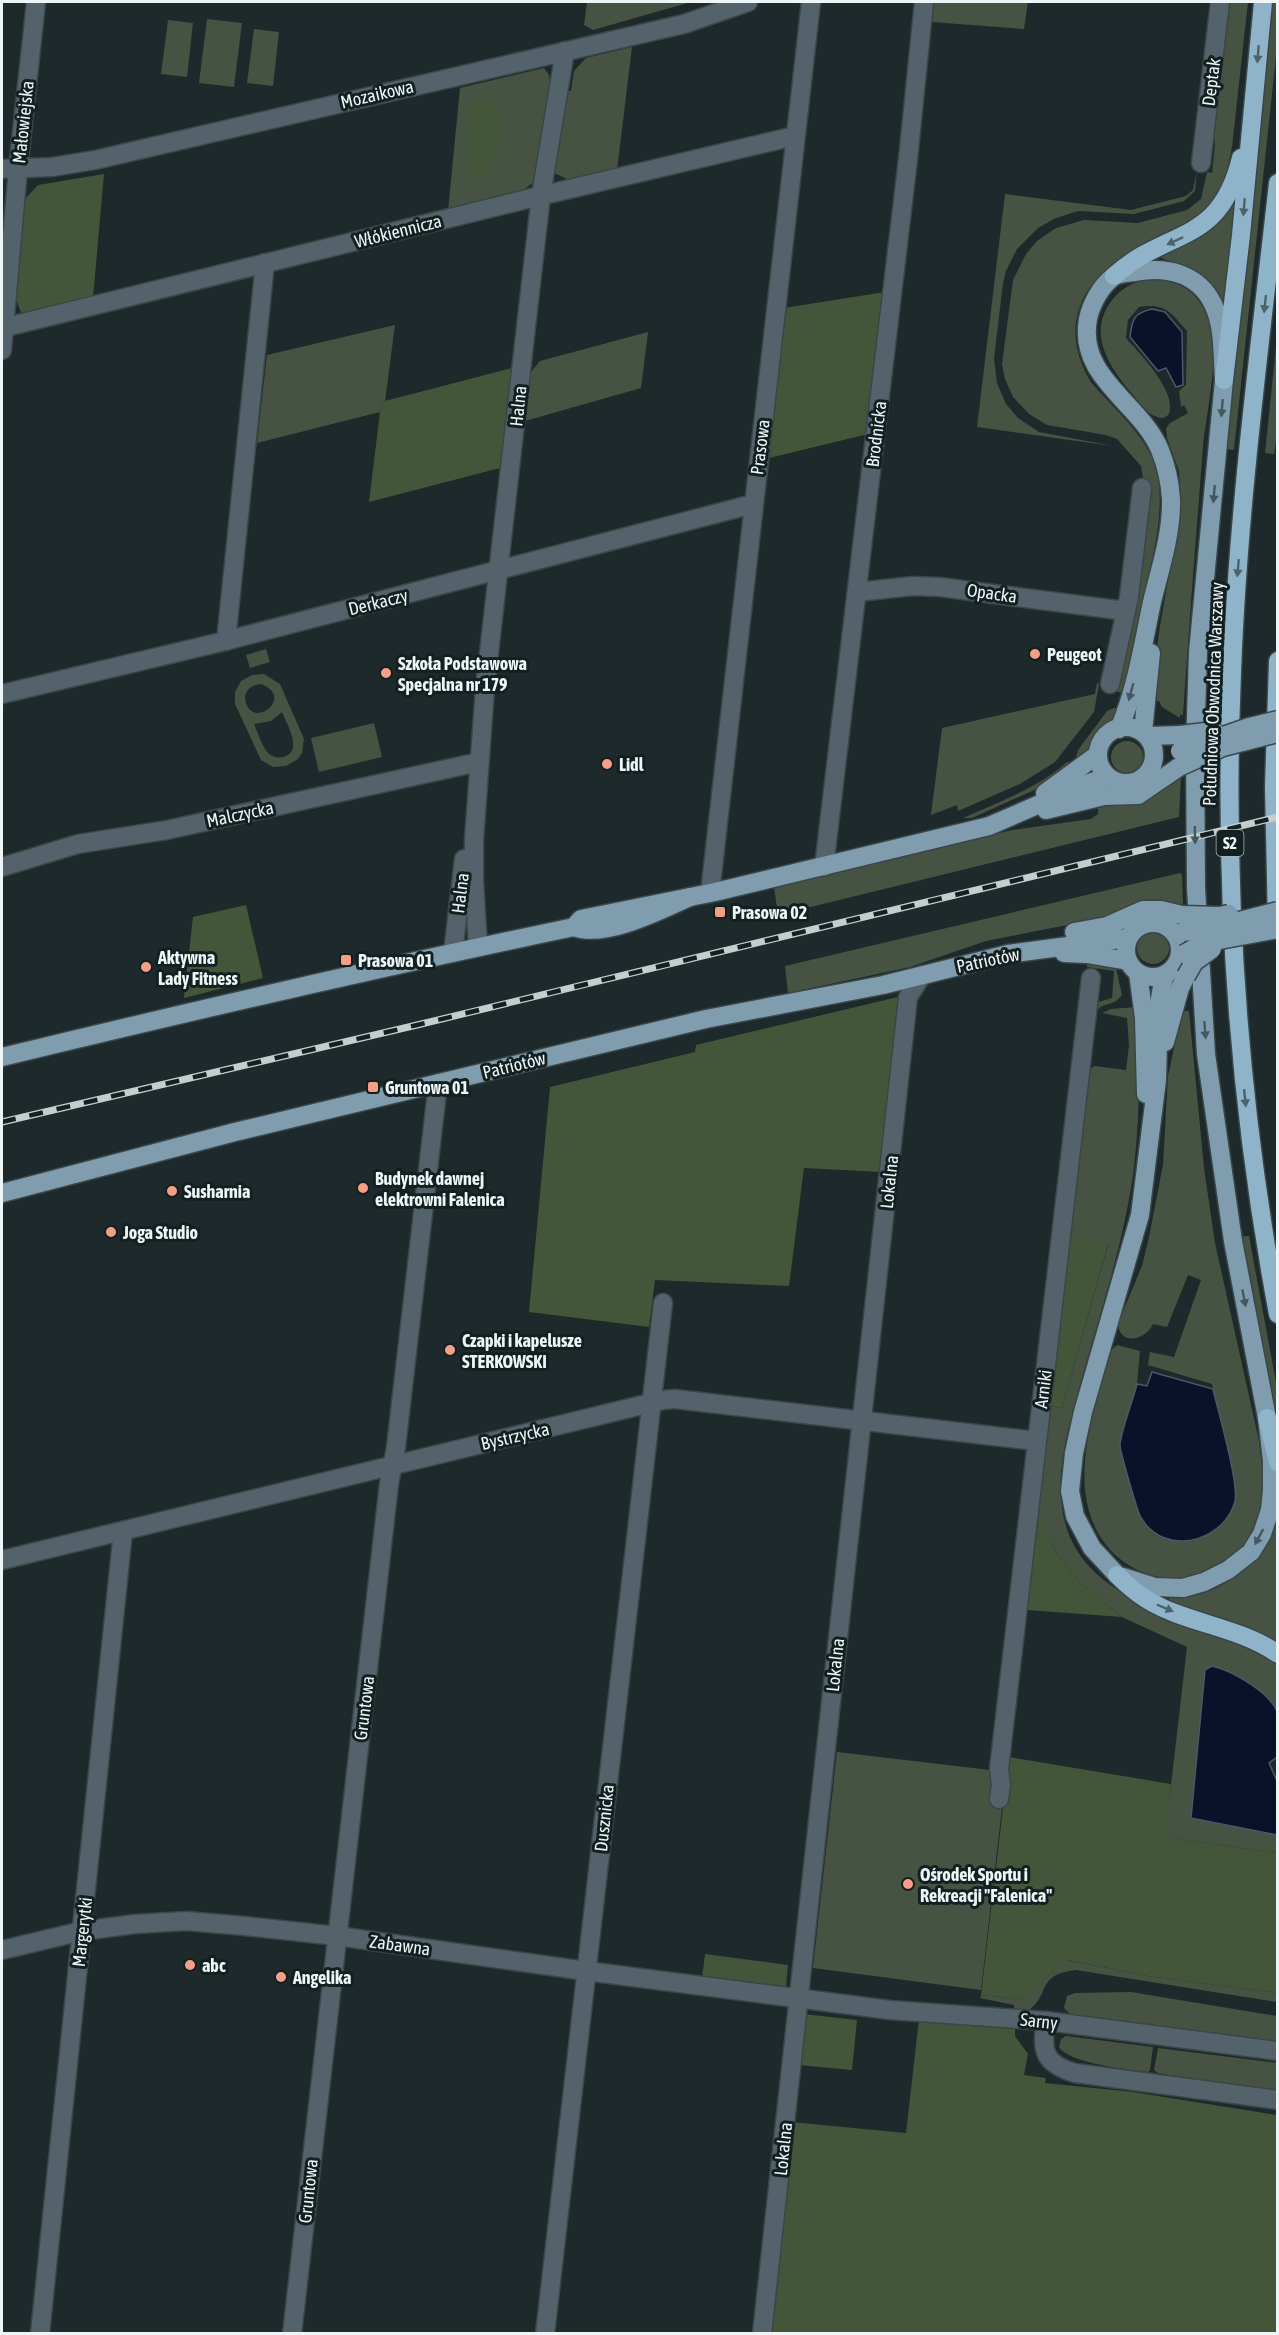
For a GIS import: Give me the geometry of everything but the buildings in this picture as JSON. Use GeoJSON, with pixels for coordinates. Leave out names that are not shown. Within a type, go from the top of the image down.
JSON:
{"type":"FeatureCollection","features":[{"type":"Feature","properties":{"kind":"highway"},"geometry":{"type":"LineString","coordinates":[[1224,380],[1241,235],[1263,2]]}},
{"type":"Feature","properties":{"kind":"highway"},"geometry":{"type":"LineString","coordinates":[[1114,276],[1138,257],[1194,232],[1214,215],[1223,203],[1239,167],[1253,107]]}},
{"type":"Feature","properties":{"kind":"highway","name":"Południowa Obwodnica Warszawy"},"geometry":{"type":"LineString","coordinates":[[1278,183],[1237,580],[1232,669],[1230,784],[1231,902],[1239,1035],[1258,1203],[1278,1314]]}},
{"type":"Feature","properties":{"kind":"highway"},"geometry":{"type":"LineString","coordinates":[[1278,661],[1274,797],[1278,937]]}},
{"type":"Feature","properties":{"kind":"highway"},"geometry":{"type":"LineString","coordinates":[[1267,1418],[1278,1462]]}},
{"type":"Feature","properties":{"kind":"highway"},"geometry":{"type":"LineString","coordinates":[[1117,1575],[1147,1600],[1235,1633],[1268,1647],[1278,1654]]}},
{"type":"Feature","properties":{"kind":"main road"},"geometry":{"type":"LineString","coordinates":[[2,1057],[167,1017],[478,947],[574,927],[588,931],[639,920],[690,897],[824,867],[988,826],[1107,777],[1124,782],[1134,782],[1148,772],[1154,762],[1153,745],[1146,734],[1149,668],[1171,500],[1166,467],[1160,448],[1150,431],[1099,374],[1087,339],[1088,320],[1093,304],[1114,276],[1160,269],[1174,271],[1189,278],[1203,289],[1213,303],[1219,320],[1224,380],[1198,652],[1194,760],[1196,888],[1206,1054],[1233,1241],[1267,1418],[1272,1461],[1270,1510],[1262,1534],[1251,1552],[1228,1570],[1204,1582],[1183,1588],[1155,1587],[1117,1575],[1092,1548],[1076,1516],[1070,1491],[1074,1453],[1083,1412],[1140,1215],[1159,1064],[1159,1004],[1163,981],[1181,956],[1204,943],[1278,929]]}},
{"type":"Feature","properties":{"kind":"main road"},"geometry":{"type":"LineString","coordinates":[[1119,729],[1138,666],[1164,553]]}},
{"type":"Feature","properties":{"kind":"main road"},"geometry":{"type":"LineString","coordinates":[[1154,762],[1249,727],[1278,720]]}},
{"type":"Feature","properties":{"kind":"main road"},"geometry":{"type":"LineString","coordinates":[[1012,817],[1097,755],[1104,740],[1125,727],[1146,734],[1180,751],[1223,747],[1278,733]]}},
{"type":"Feature","properties":{"kind":"main road"},"geometry":{"type":"LineString","coordinates":[[1012,817],[1104,796],[1138,795],[1180,751]]}},
{"type":"Feature","properties":{"kind":"main road"},"geometry":{"type":"LineString","coordinates":[[1097,755],[1100,768],[1107,777]]}},
{"type":"Feature","properties":{"kind":"main road"},"geometry":{"type":"LineString","coordinates":[[1179,926],[1278,903]]}},
{"type":"Feature","properties":{"kind":"main road"},"geometry":{"type":"LineString","coordinates":[[1029,952],[1067,934],[1107,926],[1143,910],[1161,909],[1179,926],[1181,956]]}},
{"type":"Feature","properties":{"kind":"main road"},"geometry":{"type":"LineString","coordinates":[[1148,1162],[1144,1018],[1126,945],[1128,938],[1137,927],[1149,922],[1208,929],[1278,911]]}},
{"type":"Feature","properties":{"kind":"main road","name":"Patriotów"},"geometry":{"type":"LineString","coordinates":[[2,1193],[235,1132],[706,1019],[883,985],[1008,954],[1128,938]]}},
{"type":"Feature","properties":{"kind":"main road"},"geometry":{"type":"LineString","coordinates":[[1159,1064],[1180,988],[1186,976],[1194,962],[1224,941]]}},
{"type":"Feature","properties":{"kind":"main road","name":"Patriotów"},"geometry":{"type":"LineString","coordinates":[[1029,952],[1087,954],[1133,967]]}},
{"type":"Feature","properties":{"kind":"main road"},"geometry":{"type":"LineString","coordinates":[[1133,967],[1150,977],[1166,974]]}},
{"type":"Feature","properties":{"kind":"street","name":"Małowiejska"},"geometry":{"type":"LineString","coordinates":[[2,350],[10,169],[36,2]]}},
{"type":"Feature","properties":{"kind":"street","name":"Mozaikowa"},"geometry":{"type":"LineString","coordinates":[[10,169],[95,160],[684,24],[748,2]]}},
{"type":"Feature","properties":{"kind":"street","name":"Prasowa"},"geometry":{"type":"LineString","coordinates":[[710,893],[811,2]]}},
{"type":"Feature","properties":{"kind":"street","name":"Brodnicka"},"geometry":{"type":"LineString","coordinates":[[824,867],[908,159],[924,2]]}},
{"type":"Feature","properties":{"kind":"street","name":"Deptak"},"geometry":{"type":"LineString","coordinates":[[1201,163],[1220,2]]}},
{"type":"Feature","properties":{"kind":"street","name":"Halna"},"geometry":{"type":"LineString","coordinates":[[453,953],[466,840],[479,762],[541,195],[565,51]]}},
{"type":"Feature","properties":{"kind":"street","name":"Włókiennicza"},"geometry":{"type":"LineString","coordinates":[[3,328],[541,195],[795,136]]}},
{"type":"Feature","properties":{"kind":"street"},"geometry":{"type":"LineString","coordinates":[[226,641],[265,263]]}},
{"type":"Feature","properties":{"kind":"street"},"geometry":{"type":"LineString","coordinates":[[1110,684],[1125,611],[1142,488]]}},
{"type":"Feature","properties":{"kind":"street","name":"Derkaczy"},"geometry":{"type":"LineString","coordinates":[[2,694],[226,641],[499,572],[753,504]]}},
{"type":"Feature","properties":{"kind":"street","name":"Opacka"},"geometry":{"type":"LineString","coordinates":[[857,592],[913,586],[940,587],[1125,611]]}},
{"type":"Feature","properties":{"kind":"street","name":"Halna"},"geometry":{"type":"LineString","coordinates":[[478,947],[474,881],[479,762]]}},
{"type":"Feature","properties":{"kind":"street","name":"Malczycka"},"geometry":{"type":"LineString","coordinates":[[2,867],[78,844],[167,830],[479,762]]}},
{"type":"Feature","properties":{"kind":"street","name":"Lokalna"},"geometry":{"type":"LineString","coordinates":[[762,2334],[908,997],[922,975]]}},
{"type":"Feature","properties":{"kind":"street","name":"Arniki"},"geometry":{"type":"LineString","coordinates":[[999,1799],[1001,1785],[999,1768],[1091,978]]}},
{"type":"Feature","properties":{"kind":"street"},"geometry":{"type":"LineString","coordinates":[[883,985],[895,988],[908,997]]}},
{"type":"Feature","properties":{"kind":"street","name":"Gruntowa"},"geometry":{"type":"LineString","coordinates":[[292,2334],[438,1083]]}},
{"type":"Feature","properties":{"kind":"street","name":"Dusznicka"},"geometry":{"type":"LineString","coordinates":[[545,2334],[663,1303]]}},
{"type":"Feature","properties":{"kind":"street","name":"Bystrzycka"},"geometry":{"type":"LineString","coordinates":[[2,1560],[675,1399],[1036,1441]]}},
{"type":"Feature","properties":{"kind":"street","name":"Margerytki"},"geometry":{"type":"LineString","coordinates":[[40,2334],[123,1531]]}},
{"type":"Feature","properties":{"kind":"street","name":"Zabawna"},"geometry":{"type":"LineString","coordinates":[[2,1950],[82,1931],[135,1924],[186,1921],[337,1936],[586,1971],[800,1997]]}},
{"type":"Feature","properties":{"kind":"street","name":"Sarny"},"geometry":{"type":"LineString","coordinates":[[800,1997],[890,2010],[1046,2021],[1278,2051]]}},
{"type":"Feature","properties":{"kind":"street"},"geometry":{"type":"LineString","coordinates":[[1046,2021],[1045,2053],[1052,2063],[1061,2069],[1075,2073],[1278,2100]]}},
{"type":"Feature","properties":{"kind":"green space"},"geometry":{"type":"Polygon","coordinates":[[[587,2],[691,2],[593,30],[584,25],[587,2]]]}},
{"type":"Feature","properties":{"kind":"green space"},"geometry":{"type":"Polygon","coordinates":[[[934,2],[1028,2],[1024,29],[932,22],[934,2]]]}},
{"type":"Feature","properties":{"kind":"green space"},"geometry":{"type":"Polygon","coordinates":[[[1226,2],[1248,2],[1232,147],[1222,186],[1209,205],[1192,219],[1133,252],[1098,278],[1085,295],[1077,317],[1075,334],[1080,359],[1087,374],[1091,382],[1146,446],[1157,473],[1159,489],[1160,506],[1156,540],[1124,693],[1113,691],[1144,484],[1141,466],[1117,439],[1047,425],[1029,414],[1013,397],[1005,379],[1002,364],[1013,280],[1026,254],[1037,241],[1056,228],[1084,220],[1138,223],[1187,210],[1201,199],[1207,172],[1212,173],[1215,145],[1213,126],[1226,2]]]}},
{"type":"Feature","properties":{"kind":"green space"},"geometry":{"type":"Polygon","coordinates":[[[1273,2],[1277,2],[1277,47],[1234,450],[1225,449],[1273,2]]]}},
{"type":"Feature","properties":{"kind":"green space"},"geometry":{"type":"Polygon","coordinates":[[[207,19],[242,23],[234,87],[199,83],[207,19]]]}},
{"type":"Feature","properties":{"kind":"green space"},"geometry":{"type":"Polygon","coordinates":[[[168,20],[193,23],[187,77],[161,74],[168,20]]]}},
{"type":"Feature","properties":{"kind":"green space"},"geometry":{"type":"Polygon","coordinates":[[[254,29],[279,32],[273,86],[247,83],[254,29]]]}},
{"type":"Feature","properties":{"kind":"green space"},"geometry":{"type":"Polygon","coordinates":[[[632,47],[617,170],[571,181],[552,172],[567,91],[571,91],[574,71],[586,58],[632,47]]]}},
{"type":"Feature","properties":{"kind":"green space"},"geometry":{"type":"Polygon","coordinates":[[[544,68],[550,81],[533,183],[526,188],[525,193],[448,211],[460,88],[544,68]]]}},
{"type":"Feature","properties":{"kind":"green space"},"geometry":{"type":"Polygon","coordinates":[[[482,99],[493,104],[500,113],[501,140],[490,167],[472,181],[466,152],[467,121],[471,102],[482,99]]]}},
{"type":"Feature","properties":{"kind":"green space"},"geometry":{"type":"Polygon","coordinates":[[[1197,171],[1195,191],[1184,201],[1134,214],[1078,211],[1056,218],[1038,228],[1017,249],[1006,271],[994,359],[997,383],[1006,404],[1018,418],[1039,432],[1113,446],[977,427],[1005,194],[1131,210],[1186,196],[1193,190],[1197,171]]]}},
{"type":"Feature","properties":{"kind":"green space"},"geometry":{"type":"Polygon","coordinates":[[[104,174],[93,298],[22,315],[14,294],[25,199],[38,185],[104,174]]]}},
{"type":"Feature","properties":{"kind":"green space"},"geometry":{"type":"Polygon","coordinates":[[[1232,205],[1235,206],[1224,303],[1213,288],[1190,268],[1161,258],[1162,255],[1203,235],[1232,205]]]}},
{"type":"Feature","properties":{"kind":"green space"},"geometry":{"type":"Polygon","coordinates":[[[1156,279],[1175,283],[1195,296],[1209,321],[1214,349],[1212,383],[1203,447],[1183,715],[1180,715],[1180,718],[1162,707],[1159,701],[1150,699],[1181,507],[1179,471],[1167,438],[1166,428],[1170,423],[1188,413],[1184,405],[1181,407],[1179,391],[1186,385],[1187,331],[1167,310],[1156,306],[1139,307],[1128,320],[1126,338],[1156,373],[1168,395],[1169,414],[1162,418],[1153,416],[1147,411],[1124,385],[1109,362],[1101,338],[1104,313],[1112,300],[1132,284],[1156,279]]]}},
{"type":"Feature","properties":{"kind":"green space"},"geometry":{"type":"Polygon","coordinates":[[[885,292],[868,434],[765,459],[784,308],[885,292]]]}},
{"type":"Feature","properties":{"kind":"green space"},"geometry":{"type":"Polygon","coordinates":[[[395,325],[385,401],[380,412],[257,443],[267,355],[395,325]]]}},
{"type":"Feature","properties":{"kind":"green space"},"geometry":{"type":"Polygon","coordinates":[[[648,332],[641,388],[525,421],[531,372],[540,361],[648,332]]]}},
{"type":"Feature","properties":{"kind":"green space"},"geometry":{"type":"Polygon","coordinates":[[[1277,337],[1278,429],[1274,454],[1265,453],[1277,337]]]}},
{"type":"Feature","properties":{"kind":"green space"},"geometry":{"type":"Polygon","coordinates":[[[512,368],[500,468],[369,502],[380,412],[385,401],[512,368]]]}},
{"type":"Feature","properties":{"kind":"green space"},"geometry":{"type":"Polygon","coordinates":[[[266,649],[270,662],[250,668],[246,655],[266,649]]]}},
{"type":"Feature","properties":{"kind":"green space"},"geometry":{"type":"Polygon","coordinates":[[[264,674],[280,684],[304,739],[302,753],[298,759],[286,766],[273,767],[261,760],[235,704],[235,692],[241,681],[252,675],[264,674]],[[261,684],[251,687],[245,695],[250,710],[256,713],[263,712],[273,703],[274,696],[261,684]],[[282,712],[271,721],[254,724],[262,744],[271,755],[277,757],[289,754],[293,744],[282,712]]]}},
{"type":"Feature","properties":{"kind":"green space"},"geometry":{"type":"Polygon","coordinates":[[[1097,683],[1099,684],[1094,712],[1055,762],[1020,784],[958,811],[957,805],[931,815],[942,728],[1095,694],[1097,683]]]}},
{"type":"Feature","properties":{"kind":"green space"},"geometry":{"type":"Polygon","coordinates":[[[1118,708],[1116,719],[1099,735],[1092,750],[1078,764],[1076,758],[1078,750],[1107,711],[1118,708]]]}},
{"type":"Feature","properties":{"kind":"green space"},"geometry":{"type":"Polygon","coordinates":[[[374,723],[382,757],[319,772],[311,738],[374,723]]]}},
{"type":"Feature","properties":{"kind":"green space"},"geometry":{"type":"Polygon","coordinates":[[[1127,741],[1139,745],[1143,757],[1139,769],[1127,773],[1115,769],[1111,757],[1115,745],[1127,741]]]}},
{"type":"Feature","properties":{"kind":"green space"},"geometry":{"type":"Polygon","coordinates":[[[1067,762],[1076,766],[1032,791],[972,818],[963,818],[1031,787],[1067,762]]]}},
{"type":"Feature","properties":{"kind":"green space"},"geometry":{"type":"Polygon","coordinates":[[[1181,777],[1179,817],[778,915],[774,887],[1012,830],[1091,819],[1098,814],[1098,805],[1181,777]]]}},
{"type":"Feature","properties":{"kind":"green space"},"geometry":{"type":"Polygon","coordinates":[[[1180,873],[1182,875],[1183,905],[1181,906],[1103,918],[986,941],[910,967],[788,993],[785,966],[1180,873]]]}},
{"type":"Feature","properties":{"kind":"green space"},"geometry":{"type":"Polygon","coordinates":[[[246,905],[263,978],[184,998],[193,917],[246,905]]]}},
{"type":"Feature","properties":{"kind":"green space"},"geometry":{"type":"Polygon","coordinates":[[[1153,932],[1165,936],[1169,948],[1165,960],[1153,964],[1141,960],[1137,948],[1141,936],[1153,932]]]}},
{"type":"Feature","properties":{"kind":"green space"},"geometry":{"type":"Polygon","coordinates":[[[1087,962],[1116,968],[1122,995],[1115,1002],[1100,1007],[1096,1016],[1098,1002],[1112,998],[1114,971],[1087,967],[1087,962]]]}},
{"type":"Feature","properties":{"kind":"green space"},"geometry":{"type":"Polygon","coordinates":[[[902,996],[881,1172],[804,1168],[789,1286],[655,1280],[649,1327],[529,1312],[550,1087],[695,1052],[696,1045],[902,996]]]}},
{"type":"Feature","properties":{"kind":"green space"},"geometry":{"type":"Polygon","coordinates":[[[1137,1007],[1139,1088],[1134,1168],[1129,1202],[1067,1435],[1061,1491],[1069,1534],[1089,1566],[1118,1590],[1154,1609],[1236,1643],[1277,1664],[1277,1709],[1261,1691],[1191,1818],[1277,1835],[1277,1853],[1165,1837],[1187,1647],[1122,1617],[1080,1583],[1055,1551],[1039,1514],[1034,1513],[1047,1406],[1062,1408],[1108,1245],[1065,1236],[1088,1070],[1095,1066],[1126,1070],[1129,1045],[1127,1018],[1102,1013],[1111,1009],[1137,1007]]]}},
{"type":"Feature","properties":{"kind":"green space"},"geometry":{"type":"Polygon","coordinates":[[[1182,1011],[1189,1011],[1204,1168],[1215,1243],[1259,1441],[1263,1493],[1257,1523],[1240,1550],[1217,1568],[1192,1577],[1165,1578],[1139,1571],[1116,1555],[1098,1533],[1087,1503],[1085,1465],[1090,1426],[1100,1387],[1110,1351],[1117,1345],[1140,1351],[1137,1384],[1120,1445],[1233,1478],[1212,1384],[1148,1365],[1150,1352],[1174,1357],[1201,1280],[1188,1275],[1167,1327],[1153,1324],[1139,1337],[1127,1338],[1119,1330],[1118,1323],[1142,1266],[1149,1237],[1163,1165],[1168,1076],[1182,1011]]]}},
{"type":"Feature","properties":{"kind":"green space"},"geometry":{"type":"Polygon","coordinates":[[[1065,1236],[1108,1244],[1062,1408],[1047,1406],[1065,1236]]]}},
{"type":"Feature","properties":{"kind":"green space"},"geometry":{"type":"Polygon","coordinates":[[[1249,1236],[1277,1388],[1277,1437],[1239,1237],[1249,1236]]]}},
{"type":"Feature","properties":{"kind":"green space"},"geometry":{"type":"Polygon","coordinates":[[[1039,1513],[1055,1551],[1080,1583],[1122,1617],[1027,1610],[1039,1513]]]}},
{"type":"Feature","properties":{"kind":"green space"},"geometry":{"type":"Polygon","coordinates":[[[1277,1517],[1277,1645],[1169,1600],[1170,1596],[1188,1596],[1206,1592],[1237,1575],[1261,1549],[1277,1517]]]}},
{"type":"Feature","properties":{"kind":"green space","name":"Ośrodek Sportu i Rekreacji \"Falenica\""},"geometry":{"type":"Polygon","coordinates":[[[837,1752],[990,1770],[995,1793],[1003,1799],[981,1990],[813,1968],[837,1752]]]}},
{"type":"Feature","properties":{"kind":"green space"},"geometry":{"type":"Polygon","coordinates":[[[1009,1757],[1171,1784],[1166,1837],[1277,1853],[1277,1993],[1148,1976],[1068,1960],[1020,1999],[981,1995],[1009,1757]]]}},
{"type":"Feature","properties":{"kind":"green space"},"geometry":{"type":"Polygon","coordinates":[[[705,1954],[788,1965],[786,1987],[702,1978],[705,1954]]]}},
{"type":"Feature","properties":{"kind":"green space"},"geometry":{"type":"Polygon","coordinates":[[[1067,1960],[1148,1976],[1278,1993],[1277,2002],[1076,1970],[1054,1976],[1045,1986],[1036,2004],[1029,2010],[1014,2009],[1014,2005],[980,1998],[981,1995],[1020,1999],[1067,1960]]]}},
{"type":"Feature","properties":{"kind":"green space"},"geometry":{"type":"Polygon","coordinates":[[[1131,1992],[1277,2016],[1277,2041],[1073,2017],[1064,2008],[1067,1996],[1075,1993],[1131,1992]]]}},
{"type":"Feature","properties":{"kind":"green space"},"geometry":{"type":"Polygon","coordinates":[[[803,2014],[857,2020],[852,2070],[798,2065],[803,2014]]]}},
{"type":"Feature","properties":{"kind":"green space"},"geometry":{"type":"Polygon","coordinates":[[[919,2019],[1015,2029],[1015,2036],[1028,2054],[1024,2075],[1046,2078],[1045,2083],[1133,2092],[1277,2115],[1277,2333],[770,2334],[791,2122],[906,2133],[919,2019]]]}},
{"type":"Feature","properties":{"kind":"green space"},"geometry":{"type":"Polygon","coordinates":[[[1066,2036],[1153,2047],[1150,2070],[1148,2072],[1114,2067],[1074,2057],[1059,2047],[1061,2039],[1066,2036]]]}},
{"type":"Feature","properties":{"kind":"green space"},"geometry":{"type":"Polygon","coordinates":[[[1158,2048],[1277,2063],[1277,2093],[1158,2073],[1154,2070],[1158,2048]]]}},
{"type":"Feature","properties":{"kind":"water"},"geometry":{"type":"Polygon","coordinates":[[[1152,309],[1165,312],[1182,332],[1183,385],[1176,387],[1166,368],[1158,371],[1130,337],[1135,318],[1152,309]]]}},
{"type":"Feature","properties":{"kind":"water"},"geometry":{"type":"Polygon","coordinates":[[[1152,1372],[1213,1389],[1231,1463],[1235,1501],[1230,1514],[1221,1525],[1211,1533],[1198,1538],[1185,1541],[1172,1540],[1148,1527],[1140,1516],[1126,1469],[1120,1445],[1122,1433],[1137,1384],[1147,1386],[1152,1372]]]}},
{"type":"Feature","properties":{"kind":"water"},"geometry":{"type":"Polygon","coordinates":[[[1212,1666],[1251,1684],[1275,1707],[1278,1715],[1277,1757],[1269,1763],[1277,1781],[1277,1835],[1191,1818],[1205,1670],[1212,1666]]]}},
{"type":"Feature","properties":{"kind":"railway"},"geometry":{"type":"LineString","coordinates":[[2,1122],[417,1025],[1278,817]]}},
{"type":"Feature","properties":{"kind":"place","name":"Peugeot"},"geometry":{"type":"Point","coordinates":[1035,654]}},
{"type":"Feature","properties":{"kind":"place","name":"Szkoła Podstawowa Specjalna nr 179"},"geometry":{"type":"Point","coordinates":[386,673]}},
{"type":"Feature","properties":{"kind":"place","name":"Lidl"},"geometry":{"type":"Point","coordinates":[607,764]}},
{"type":"Feature","properties":{"kind":"place","name":"Prasowa 02"},"geometry":{"type":"Point","coordinates":[720,912]}},
{"type":"Feature","properties":{"kind":"place","name":"Prasowa 01"},"geometry":{"type":"Point","coordinates":[346,960]}},
{"type":"Feature","properties":{"kind":"place","name":"Aktywna Lady Fitness"},"geometry":{"type":"Point","coordinates":[146,967]}},
{"type":"Feature","properties":{"kind":"place","name":"Gruntowa 01"},"geometry":{"type":"Point","coordinates":[373,1087]}},
{"type":"Feature","properties":{"kind":"place","name":"Budynek dawnej elektrowni Falenica"},"geometry":{"type":"Point","coordinates":[363,1188]}},
{"type":"Feature","properties":{"kind":"place","name":"Susharnia"},"geometry":{"type":"Point","coordinates":[172,1191]}},
{"type":"Feature","properties":{"kind":"place","name":"Joga Studio"},"geometry":{"type":"Point","coordinates":[111,1232]}},
{"type":"Feature","properties":{"kind":"place","name":"Czapki i kapelusze STERKOWSKI"},"geometry":{"type":"Point","coordinates":[450,1350]}},
{"type":"Feature","properties":{"kind":"place","name":"Ośrodek Sportu i Rekreacji \"Falenica\""},"geometry":{"type":"Point","coordinates":[908,1884]}},
{"type":"Feature","properties":{"kind":"place","name":"abc"},"geometry":{"type":"Point","coordinates":[190,1965]}},
{"type":"Feature","properties":{"kind":"place","name":"Angelika"},"geometry":{"type":"Point","coordinates":[281,1977]}}]}
